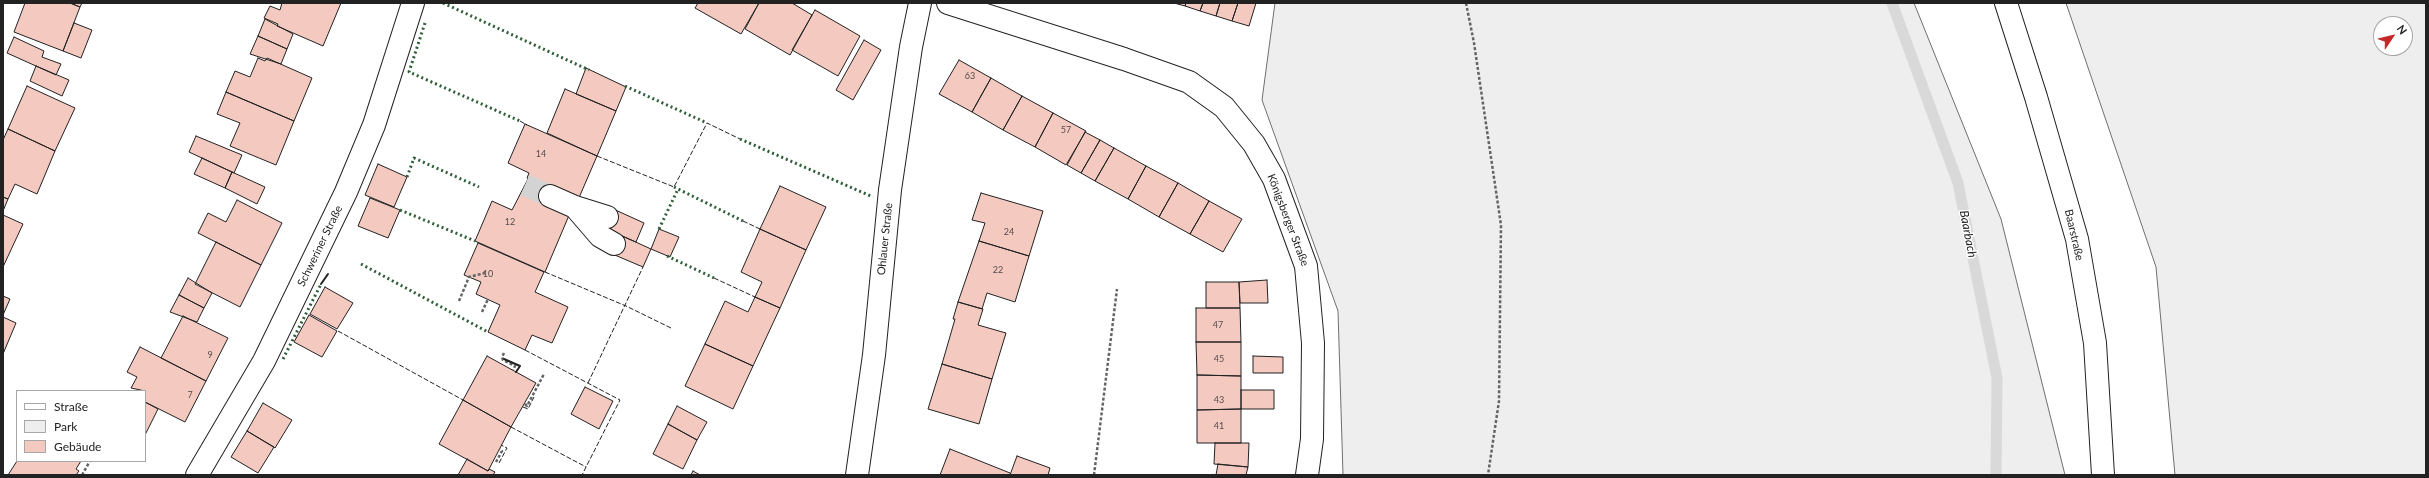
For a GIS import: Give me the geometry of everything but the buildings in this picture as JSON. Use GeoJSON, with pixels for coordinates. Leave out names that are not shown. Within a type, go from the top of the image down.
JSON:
{"type":"FeatureCollection","features":[{"type":"Feature","properties":{"kind":"street","name":"Schweriner Straße"},"geometry":{"type":"LineString","coordinates":[[197,475],[264,361],[346,192],[374,125],[413,3]]}},
{"type":"Feature","properties":{"kind":"street","name":"Ohlauer Straße"},"geometry":{"type":"LineString","coordinates":[[857,475],[874,355],[891,183],[910,47],[920,3]]}},
{"type":"Feature","properties":{"kind":"street","name":"Königsberger Straße"},"geometry":{"type":"LineString","coordinates":[[948,3],[1124,59],[1189,82],[1224,108],[1254,144],[1274,179],[1306,266],[1313,343],[1312,440],[1307,475]]}},
{"type":"Feature","properties":{"kind":"street","name":"Baarstraße"},"geometry":{"type":"LineString","coordinates":[[2006,3],[2036,97],[2077,239],[2095,343],[2103,475]]}},
{"type":"Feature","properties":{"kind":"street"},"geometry":{"type":"LineString","coordinates":[[550,196],[575,207],[608,218]]}},
{"type":"Feature","properties":{"kind":"street"},"geometry":{"type":"LineString","coordinates":[[575,207],[600,236],[614,244]]}},
{"type":"Feature","properties":{"kind":"path"},"geometry":{"type":"LineString","coordinates":[[1466,3],[1474,43],[1501,225],[1499,401],[1488,475]]}},
{"type":"Feature","properties":{"kind":"path"},"geometry":{"type":"LineString","coordinates":[[459,301],[469,278],[485,273]]}},
{"type":"Feature","properties":{"kind":"path"},"geometry":{"type":"LineString","coordinates":[[1094,475],[1117,288]]}},
{"type":"Feature","properties":{"kind":"path"},"geometry":{"type":"LineString","coordinates":[[482,312],[488,300]]}},
{"type":"Feature","properties":{"kind":"path"},"geometry":{"type":"LineString","coordinates":[[504,353],[502,357],[503,360],[515,366],[513,370]]}},
{"type":"Feature","properties":{"kind":"path"},"geometry":{"type":"LineString","coordinates":[[525,404],[527,406],[544,374]]}},
{"type":"Feature","properties":{"kind":"path"},"geometry":{"type":"LineString","coordinates":[[496,462],[502,451],[500,449]]}},
{"type":"Feature","properties":{"kind":"path"},"geometry":{"type":"LineString","coordinates":[[82,475],[89,462]]}},
{"type":"Feature","properties":{"kind":"green space"},"geometry":{"type":"Polygon","coordinates":[[[1275,3],[1914,3],[2001,219],[2065,475],[1343,475],[1338,311],[1262,100],[1275,3]]]}},
{"type":"Feature","properties":{"kind":"green space"},"geometry":{"type":"Polygon","coordinates":[[[2066,3],[2426,3],[2426,475],[2175,475],[2156,267],[2066,3]]]}},
{"type":"Feature","properties":{"kind":"waterway","name":"Baarbach"},"geometry":{"type":"LineString","coordinates":[[1892,3],[1958,183],[1997,378],[1996,475]]}},
{"type":"Feature","properties":{"kind":"tunnel"},"geometry":{"type":"LineString","coordinates":[[525,185],[550,196]]}},
{"type":"Feature","properties":{"kind":"hedge"},"geometry":{"type":"LineString","coordinates":[[443,3],[589,70]]}},
{"type":"Feature","properties":{"kind":"hedge"},"geometry":{"type":"LineString","coordinates":[[425,23],[409,72],[520,121]]}},
{"type":"Feature","properties":{"kind":"hedge"},"geometry":{"type":"LineString","coordinates":[[625,86],[707,123]]}},
{"type":"Feature","properties":{"kind":"hedge"},"geometry":{"type":"LineString","coordinates":[[740,139],[873,197]]}},
{"type":"Feature","properties":{"kind":"hedge"},"geometry":{"type":"LineString","coordinates":[[407,177],[414,158],[479,187]]}},
{"type":"Feature","properties":{"kind":"hedge"},"geometry":{"type":"LineString","coordinates":[[674,187],[743,221]]}},
{"type":"Feature","properties":{"kind":"hedge"},"geometry":{"type":"LineString","coordinates":[[659,229],[678,189]]}},
{"type":"Feature","properties":{"kind":"hedge"},"geometry":{"type":"LineString","coordinates":[[400,210],[475,241]]}},
{"type":"Feature","properties":{"kind":"hedge"},"geometry":{"type":"LineString","coordinates":[[667,256],[714,278]]}},
{"type":"Feature","properties":{"kind":"hedge"},"geometry":{"type":"LineString","coordinates":[[361,264],[488,332]]}},
{"type":"Feature","properties":{"kind":"hedge"},"geometry":{"type":"LineString","coordinates":[[283,359],[321,284]]}},
{"type":"Feature","properties":{"kind":"fence"},"geometry":{"type":"LineString","coordinates":[[520,121],[527,125]]}},
{"type":"Feature","properties":{"kind":"fence"},"geometry":{"type":"LineString","coordinates":[[597,156],[674,187],[707,123],[740,139]]}},
{"type":"Feature","properties":{"kind":"fence"},"geometry":{"type":"LineString","coordinates":[[743,221],[760,229]]}},
{"type":"Feature","properties":{"kind":"fence"},"geometry":{"type":"LineString","coordinates":[[588,383],[643,267]]}},
{"type":"Feature","properties":{"kind":"fence"},"geometry":{"type":"LineString","coordinates":[[545,272],[626,306],[671,328]]}},
{"type":"Feature","properties":{"kind":"fence"},"geometry":{"type":"LineString","coordinates":[[714,278],[755,297]]}},
{"type":"Feature","properties":{"kind":"fence"},"geometry":{"type":"LineString","coordinates":[[338,331],[463,400]]}},
{"type":"Feature","properties":{"kind":"fence"},"geometry":{"type":"LineString","coordinates":[[525,350],[620,400],[582,475]]}},
{"type":"Feature","properties":{"kind":"fence"},"geometry":{"type":"LineString","coordinates":[[523,407],[528,409],[534,397]]}},
{"type":"Feature","properties":{"kind":"fence"},"geometry":{"type":"LineString","coordinates":[[511,427],[586,467]]}},
{"type":"Feature","properties":{"kind":"fence"},"geometry":{"type":"LineString","coordinates":[[499,463],[507,448],[501,445]]}},
{"type":"Feature","properties":{"kind":"wall"},"geometry":{"type":"LineString","coordinates":[[321,284],[328,274]]}},
{"type":"Feature","properties":{"kind":"wall"},"geometry":{"type":"LineString","coordinates":[[504,359],[520,366],[516,372]]}}]}
